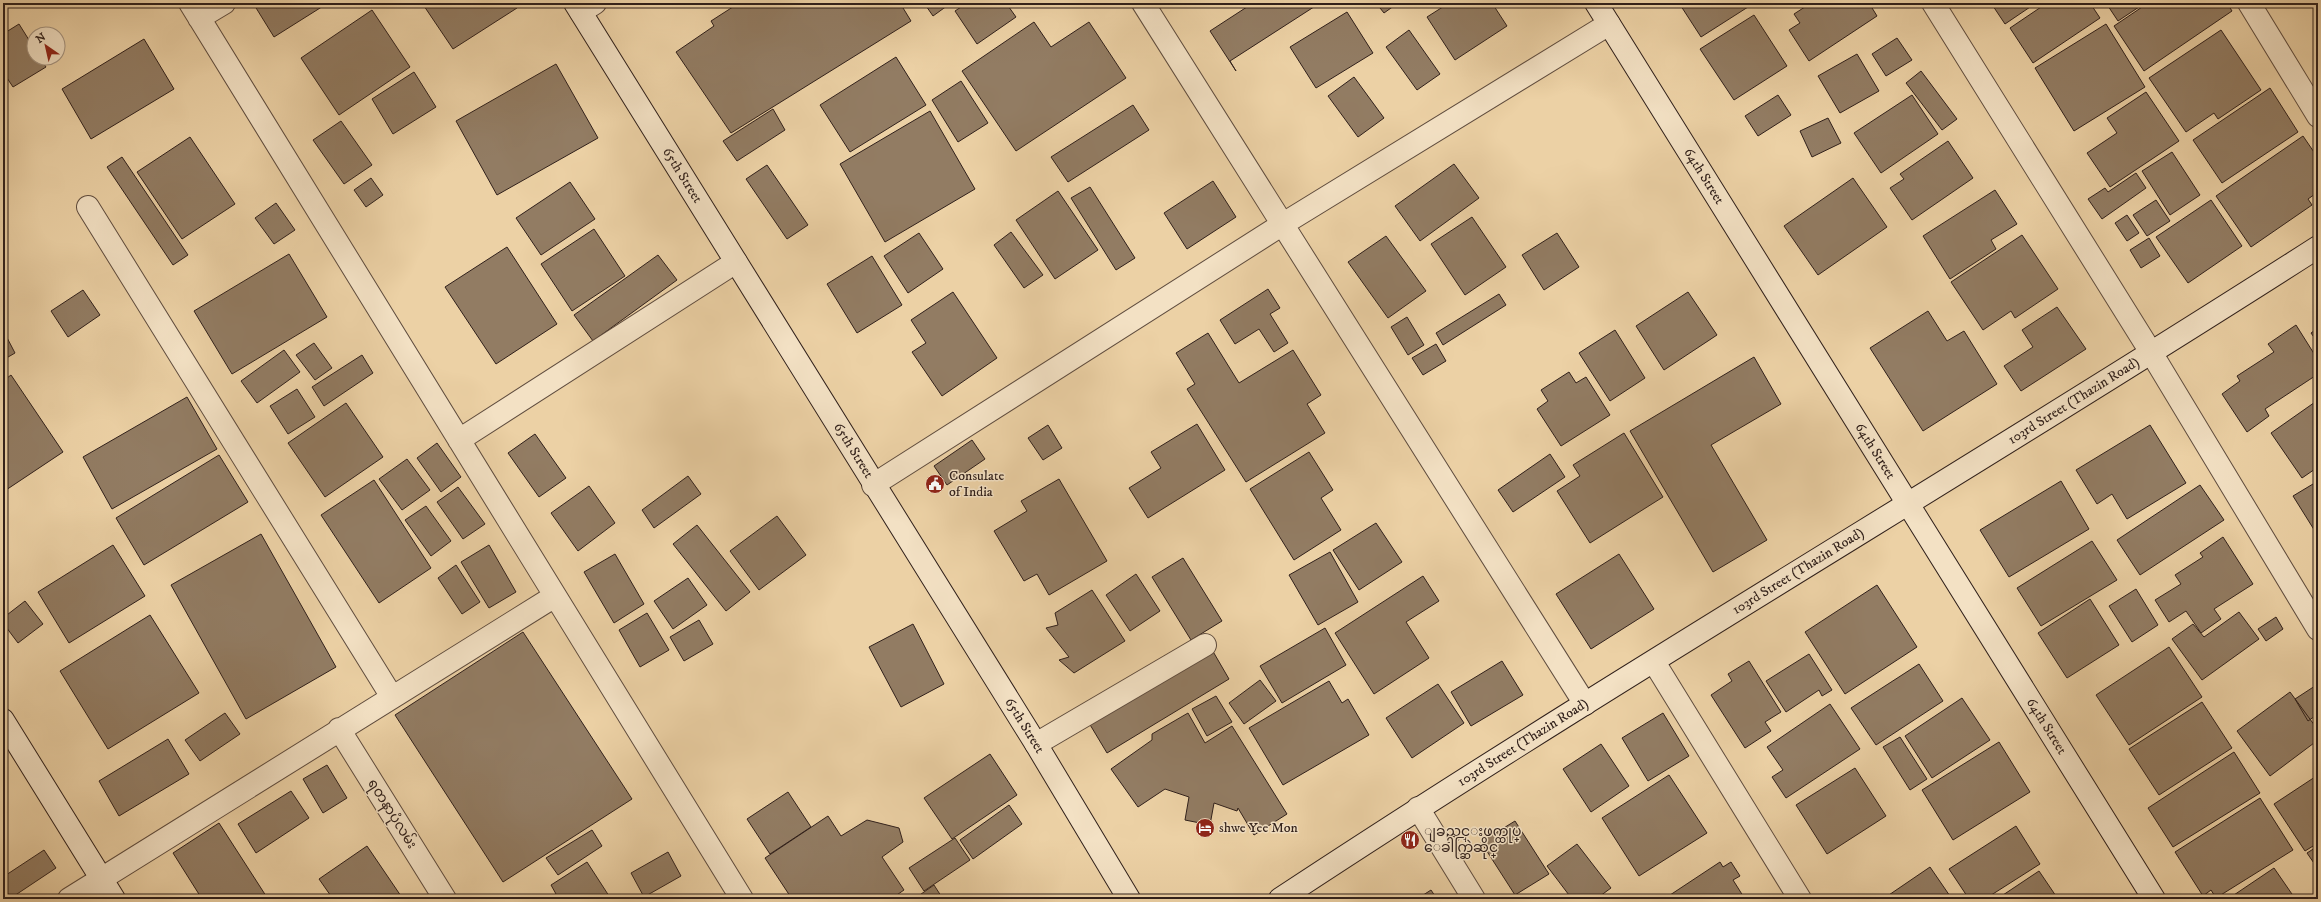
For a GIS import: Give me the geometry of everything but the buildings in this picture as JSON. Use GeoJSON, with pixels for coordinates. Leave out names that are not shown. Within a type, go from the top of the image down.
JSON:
{"type":"FeatureCollection","features":[{"type":"Feature","properties":{"kind":"street"},"geometry":{"type":"LineString","coordinates":[[224,3],[195,11],[742,899]]}},
{"type":"Feature","properties":{"kind":"street"},"geometry":{"type":"LineString","coordinates":[[1143,3],[1585,704]]}},
{"type":"Feature","properties":{"kind":"street","name":"64th Street"},"geometry":{"type":"LineString","coordinates":[[1596,3],[2154,899]]}},
{"type":"Feature","properties":{"kind":"street"},"geometry":{"type":"LineString","coordinates":[[1933,3],[2152,354],[2318,629]]}},
{"type":"Feature","properties":{"kind":"street"},"geometry":{"type":"LineString","coordinates":[[2249,3],[2318,116]]}},
{"type":"Feature","properties":{"kind":"street","name":"65th Street"},"geometry":{"type":"LineString","coordinates":[[583,6],[736,262],[873,485],[1036,744],[1128,899]]}},
{"type":"Feature","properties":{"kind":"street"},"geometry":{"type":"LineString","coordinates":[[873,485],[1283,224],[1609,24]]}},
{"type":"Feature","properties":{"kind":"street"},"geometry":{"type":"LineString","coordinates":[[88,207],[392,697]]}},
{"type":"Feature","properties":{"kind":"street","name":"103rd Street (Thazin Road)"},"geometry":{"type":"LineString","coordinates":[[1280,899],[1418,808],[2152,354],[2318,247]]}},
{"type":"Feature","properties":{"kind":"street"},"geometry":{"type":"LineString","coordinates":[[459,440],[736,262]]}},
{"type":"Feature","properties":{"kind":"street"},"geometry":{"type":"LineString","coordinates":[[69,899],[555,596]]}},
{"type":"Feature","properties":{"kind":"street"},"geometry":{"type":"LineString","coordinates":[[1036,744],[1206,645]]}},
{"type":"Feature","properties":{"kind":"street"},"geometry":{"type":"LineString","coordinates":[[1654,662],[1800,899]]}},
{"type":"Feature","properties":{"kind":"street"},"geometry":{"type":"LineString","coordinates":[[3,720],[114,899]]}},
{"type":"Feature","properties":{"kind":"street","name":"ရတနာပုံလမ်း"},"geometry":{"type":"LineString","coordinates":[[339,730],[445,899]]}},
{"type":"Feature","properties":{"kind":"street"},"geometry":{"type":"LineString","coordinates":[[1418,808],[1474,899]]}},
{"type":"Feature","properties":{"kind":"place","name":"Consulate of India"},"geometry":{"type":"Point","coordinates":[935,484]}},
{"type":"Feature","properties":{"kind":"place","name":"shwe Yee Mon"},"geometry":{"type":"Point","coordinates":[1205,828]}},
{"type":"Feature","properties":{"kind":"place","name":"ျခည္လင္းဖက္ထုပ္ ေခါက္ဆြဲဆိုင္"},"geometry":{"type":"Point","coordinates":[1410,840]}}]}
